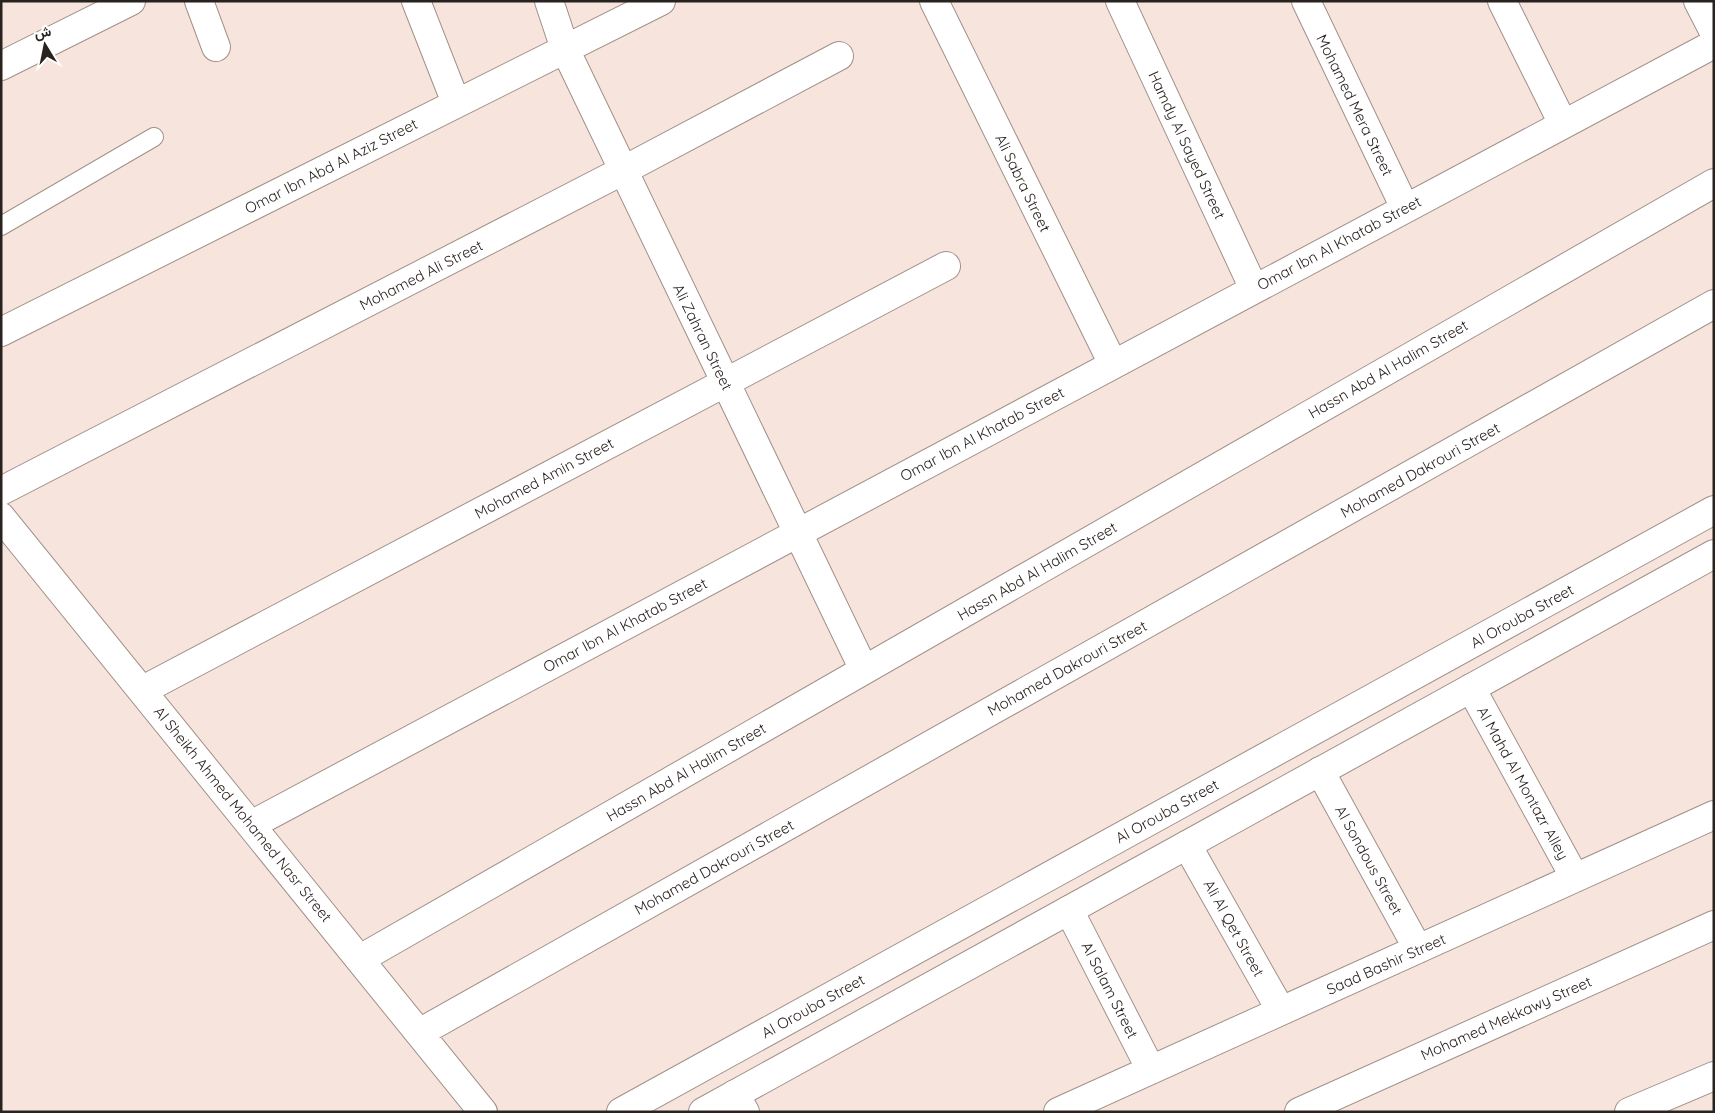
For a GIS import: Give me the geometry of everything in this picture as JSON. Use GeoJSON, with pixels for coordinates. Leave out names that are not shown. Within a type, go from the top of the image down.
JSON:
{"type":"FeatureCollection","features":[{"type":"Feature","properties":{"kind":"street"},"geometry":{"type":"LineString","coordinates":[[199,1],[216,47]]}},
{"type":"Feature","properties":{"kind":"street"},"geometry":{"type":"LineString","coordinates":[[416,1],[456,103]]}},
{"type":"Feature","properties":{"kind":"street","name":"Ali Zahran Street"},"geometry":{"type":"LineString","coordinates":[[549,1],[566,49],[864,670]]}},
{"type":"Feature","properties":{"kind":"street","name":"Omar Ibn Abd Al Aziz Street"},"geometry":{"type":"LineString","coordinates":[[1,332],[661,1]]}},
{"type":"Feature","properties":{"kind":"street","name":"Ali Sabra Street"},"geometry":{"type":"LineString","coordinates":[[934,1],[1112,364]]}},
{"type":"Feature","properties":{"kind":"street","name":"Hamdy Al Sayed Street"},"geometry":{"type":"LineString","coordinates":[[1120,1],[1254,289]]}},
{"type":"Feature","properties":{"kind":"street","name":"Mohamed Mera Street"},"geometry":{"type":"LineString","coordinates":[[1306,1],[1405,208]]}},
{"type":"Feature","properties":{"kind":"street"},"geometry":{"type":"LineString","coordinates":[[1502,1],[1563,124]]}},
{"type":"Feature","properties":{"kind":"street"},"geometry":{"type":"LineString","coordinates":[[1698,1],[1714,32]]}},
{"type":"Feature","properties":{"kind":"street"},"geometry":{"type":"LineString","coordinates":[[1,66],[114,5]]}},
{"type":"Feature","properties":{"kind":"street","name":"Omar Ibn Al Khatab Street"},"geometry":{"type":"LineString","coordinates":[[251,825],[1714,44]]}},
{"type":"Feature","properties":{"kind":"street","name":"Mohamed Ali Street"},"geometry":{"type":"LineString","coordinates":[[1,491],[624,170],[839,56]]}},
{"type":"Feature","properties":{"kind":"street","name":"Hassn Abd Al Halim Street"},"geometry":{"type":"LineString","coordinates":[[360,960],[1714,183]]}},
{"type":"Feature","properties":{"kind":"street","name":"Mohamed Amin Street"},"geometry":{"type":"LineString","coordinates":[[143,690],[946,266]]}},
{"type":"Feature","properties":{"kind":"street","name":"Mohamed Dakrouri Street"},"geometry":{"type":"LineString","coordinates":[[420,1033],[1714,304]]}},
{"type":"Feature","properties":{"kind":"street","name":"Al Orouba Street"},"geometry":{"type":"LineString","coordinates":[[621,1112],[1714,510]]}},
{"type":"Feature","properties":{"kind":"street","name":"Al Sheikh Ahmed Mohamed Nasr Street"},"geometry":{"type":"LineString","coordinates":[[1,516],[483,1112]]}},
{"type":"Feature","properties":{"kind":"street"},"geometry":{"type":"LineString","coordinates":[[702,1112],[740,1103],[1069,910],[1714,554]]}},
{"type":"Feature","properties":{"kind":"street","name":"Al Mahd Al Montazr Alley"},"geometry":{"type":"LineString","coordinates":[[1471,688],[1575,878]]}},
{"type":"Feature","properties":{"kind":"street","name":"Al Sondous Street"},"geometry":{"type":"LineString","coordinates":[[1320,771],[1418,949]]}},
{"type":"Feature","properties":{"kind":"street","name":"Saad Bashir Street"},"geometry":{"type":"LineString","coordinates":[[1058,1112],[1714,816]]}},
{"type":"Feature","properties":{"kind":"street","name":"Ali Al Qet Street"},"geometry":{"type":"LineString","coordinates":[[1187,845],[1281,1011]]}},
{"type":"Feature","properties":{"kind":"street","name":"Al Salam Street"},"geometry":{"type":"LineString","coordinates":[[1069,910],[1151,1070]]}},
{"type":"Feature","properties":{"kind":"street","name":"Mohamed Mekkawy Street"},"geometry":{"type":"LineString","coordinates":[[1299,1112],[1714,925]]}},
{"type":"Feature","properties":{"kind":"street"},"geometry":{"type":"LineString","coordinates":[[1629,1112],[1714,1076]]}},
{"type":"Feature","properties":{"kind":"lane"},"geometry":{"type":"LineString","coordinates":[[1,226],[154,137]]}}]}
